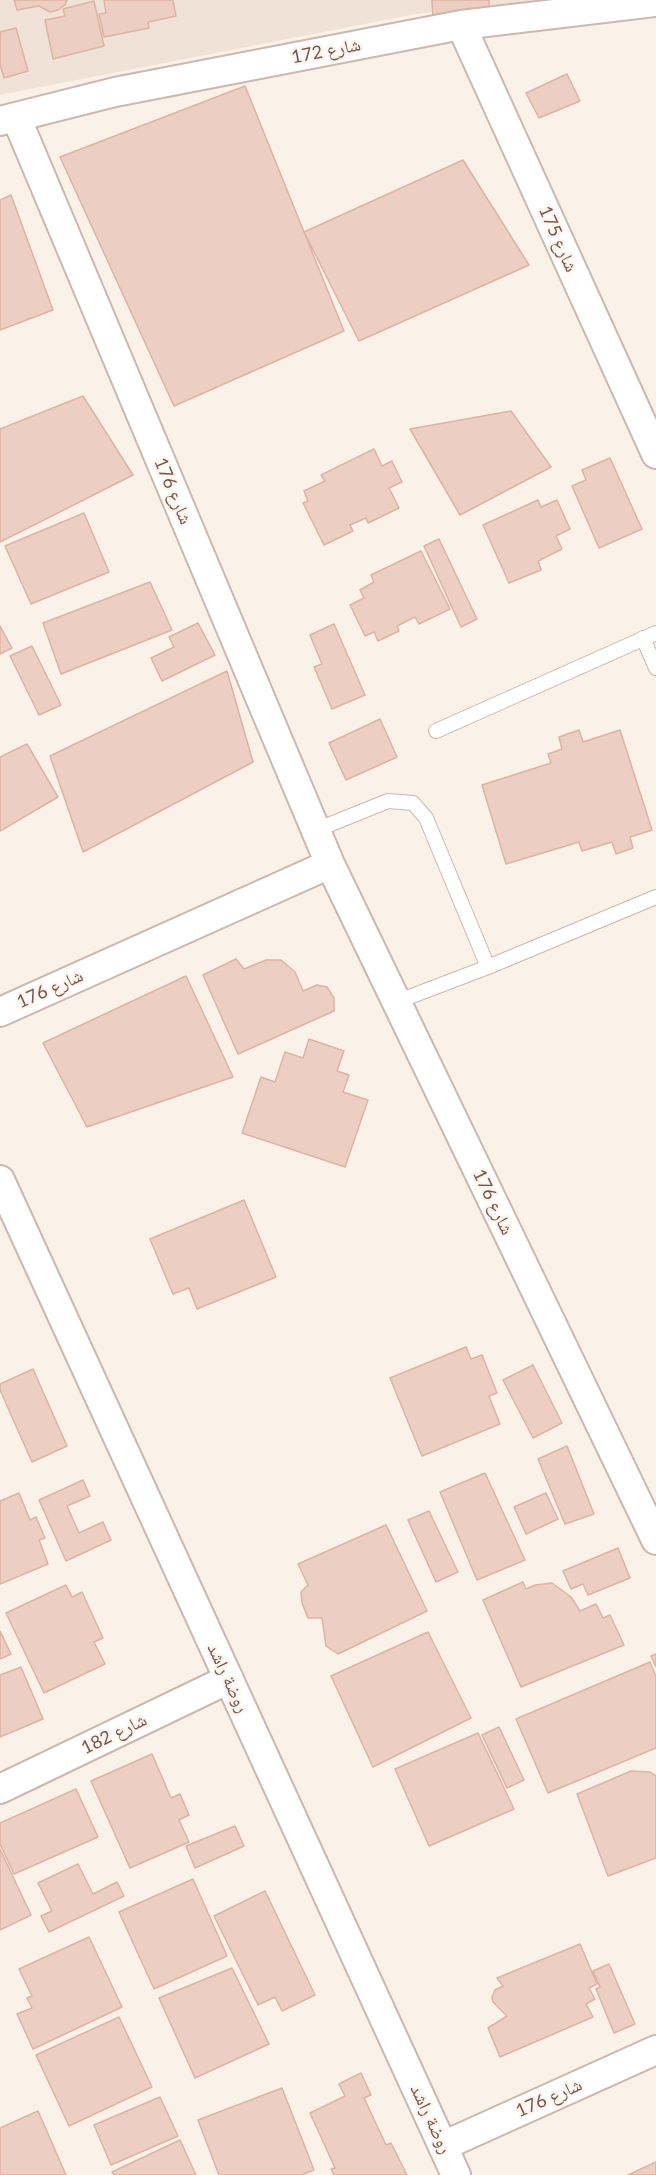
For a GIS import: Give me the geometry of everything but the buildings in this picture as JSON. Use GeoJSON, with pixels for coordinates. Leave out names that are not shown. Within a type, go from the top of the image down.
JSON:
{"type":"FeatureCollection","features":[{"type":"Feature","properties":{"kind":"street","name":"شارع 172"},"geometry":{"type":"LineString","coordinates":[[8,119],[115,92],[460,25],[656,2]]}},
{"type":"Feature","properties":{"kind":"street","name":"شارع 175"},"geometry":{"type":"LineString","coordinates":[[460,25],[656,454]]}},
{"type":"Feature","properties":{"kind":"street","name":"شارع 176"},"geometry":{"type":"LineString","coordinates":[[8,119],[330,864],[656,1540]]}},
{"type":"Feature","properties":{"kind":"street","name":"شارع 176"},"geometry":{"type":"LineString","coordinates":[[0,1012],[330,864]]}},
{"type":"Feature","properties":{"kind":"street","name":"روضة راشد"},"geometry":{"type":"LineString","coordinates":[[0,1180],[456,2175]]}},
{"type":"Feature","properties":{"kind":"street","name":"شارع 182"},"geometry":{"type":"LineString","coordinates":[[0,1789],[229,1679]]}},
{"type":"Feature","properties":{"kind":"street","name":"شارع 176"},"geometry":{"type":"LineString","coordinates":[[443,2146],[656,2050]]}},
{"type":"Feature","properties":{"kind":"lane"},"geometry":{"type":"LineString","coordinates":[[436,731],[650,636],[656,668]]}},
{"type":"Feature","properties":{"kind":"lane"},"geometry":{"type":"LineString","coordinates":[[316,830],[388,801],[413,803],[426,818],[488,967]]}},
{"type":"Feature","properties":{"kind":"lane"},"geometry":{"type":"LineString","coordinates":[[396,1002],[488,967],[656,897]]}},
{"type":"Feature","properties":{"kind":"shaded area"},"geometry":{"type":"Polygon","coordinates":[[[0,0],[540,0],[416,14],[0,95],[0,0]]]}}]}
